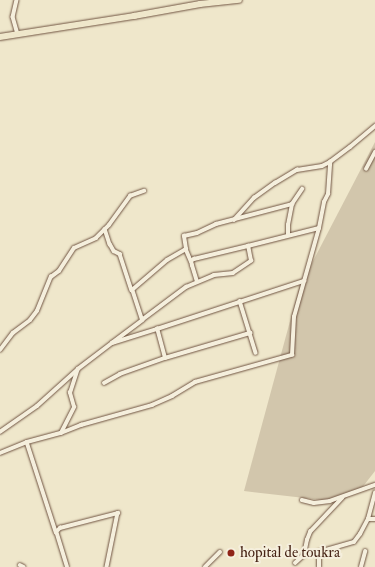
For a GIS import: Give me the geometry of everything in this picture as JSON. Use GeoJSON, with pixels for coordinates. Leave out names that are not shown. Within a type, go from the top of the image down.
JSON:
{"type":"FeatureCollection","features":[{"type":"Feature","properties":{"kind":"highway"},"geometry":{"type":"LineString","coordinates":[[0,36],[134,16],[200,4],[239,0]]}},
{"type":"Feature","properties":{"kind":"street"},"geometry":{"type":"LineString","coordinates":[[17,0],[13,17],[18,34]]}},
{"type":"Feature","properties":{"kind":"street"},"geometry":{"type":"LineString","coordinates":[[234,220],[254,198],[275,183],[297,170],[322,166],[330,162],[375,126]]}},
{"type":"Feature","properties":{"kind":"street"},"geometry":{"type":"LineString","coordinates":[[366,170],[375,152]]}},
{"type":"Feature","properties":{"kind":"street"},"geometry":{"type":"LineString","coordinates":[[0,453],[27,442],[152,405],[172,396],[195,382],[292,355],[294,317],[319,228],[324,202],[328,194],[330,162]]}},
{"type":"Feature","properties":{"kind":"street"},"geometry":{"type":"LineString","coordinates":[[288,235],[288,225],[292,204],[302,189]]}},
{"type":"Feature","properties":{"kind":"street"},"geometry":{"type":"LineString","coordinates":[[0,350],[13,333],[30,320],[37,311],[51,277],[59,271],[74,248],[96,238],[105,229],[130,196],[144,191]]}},
{"type":"Feature","properties":{"kind":"street"},"geometry":{"type":"LineString","coordinates":[[197,282],[186,249],[184,236],[197,233],[216,224],[292,204]]}},
{"type":"Feature","properties":{"kind":"street"},"geometry":{"type":"LineString","coordinates":[[191,261],[319,228]]}},
{"type":"Feature","properties":{"kind":"street"},"geometry":{"type":"LineString","coordinates":[[105,229],[114,251],[120,254],[142,320]]}},
{"type":"Feature","properties":{"kind":"street"},"geometry":{"type":"LineString","coordinates":[[0,432],[38,406],[78,369],[186,287],[214,275],[233,273],[251,261],[248,246]]}},
{"type":"Feature","properties":{"kind":"street"},"geometry":{"type":"LineString","coordinates":[[132,290],[167,260],[186,249]]}},
{"type":"Feature","properties":{"kind":"street"},"geometry":{"type":"LineString","coordinates":[[112,343],[304,281]]}},
{"type":"Feature","properties":{"kind":"street"},"geometry":{"type":"LineString","coordinates":[[240,301],[256,353]]}},
{"type":"Feature","properties":{"kind":"street"},"geometry":{"type":"LineString","coordinates":[[157,329],[165,358]]}},
{"type":"Feature","properties":{"kind":"street"},"geometry":{"type":"LineString","coordinates":[[104,383],[120,374],[165,358],[250,333]]}},
{"type":"Feature","properties":{"kind":"street"},"geometry":{"type":"LineString","coordinates":[[61,433],[74,407],[70,392],[78,369]]}},
{"type":"Feature","properties":{"kind":"street"},"geometry":{"type":"LineString","coordinates":[[27,442],[66,567]]}},
{"type":"Feature","properties":{"kind":"street"},"geometry":{"type":"LineString","coordinates":[[302,500],[322,503],[342,498],[375,485]]}},
{"type":"Feature","properties":{"kind":"street"},"geometry":{"type":"LineString","coordinates":[[319,567],[318,552],[354,542],[364,528],[368,519],[375,494]]}},
{"type":"Feature","properties":{"kind":"street"},"geometry":{"type":"LineString","coordinates":[[295,563],[304,555],[310,532],[342,498]]}},
{"type":"Feature","properties":{"kind":"street"},"geometry":{"type":"LineString","coordinates":[[56,532],[60,528],[118,513],[107,567]]}},
{"type":"Feature","properties":{"kind":"street"},"geometry":{"type":"LineString","coordinates":[[368,519],[375,519]]}},
{"type":"Feature","properties":{"kind":"street"},"geometry":{"type":"LineString","coordinates":[[205,567],[220,552]]}},
{"type":"Feature","properties":{"kind":"street"},"geometry":{"type":"LineString","coordinates":[[361,567],[365,552]]}},
{"type":"Feature","properties":{"kind":"shaded area"},"geometry":{"type":"Polygon","coordinates":[[[375,142],[375,471],[361,489],[340,502],[244,491],[299,288],[375,142]]]}},
{"type":"Feature","properties":{"kind":"place","name":"hopital de toukra"},"geometry":{"type":"Point","coordinates":[231,553]}}]}
